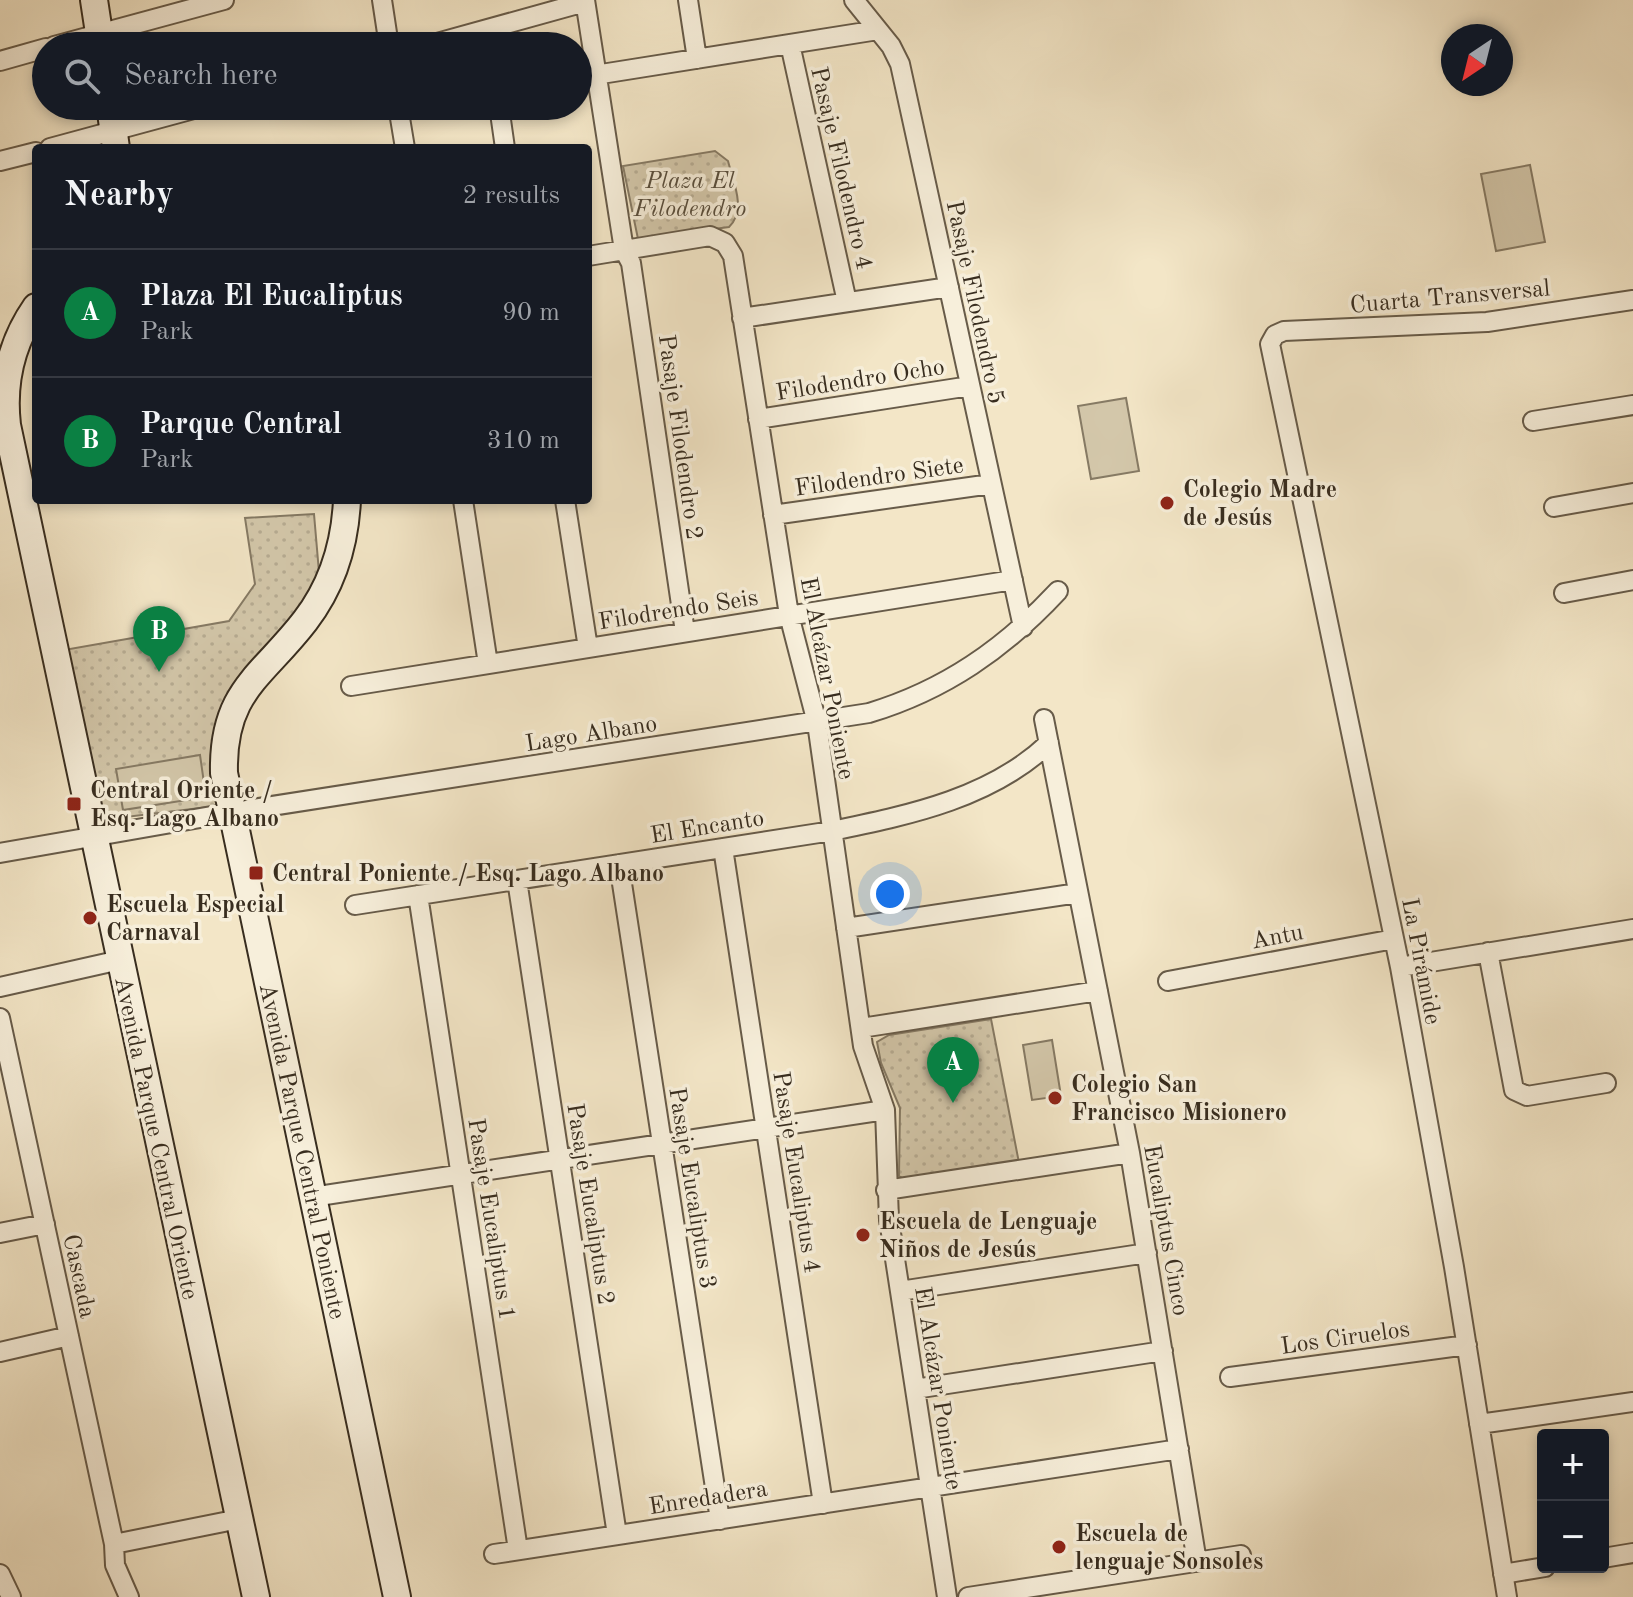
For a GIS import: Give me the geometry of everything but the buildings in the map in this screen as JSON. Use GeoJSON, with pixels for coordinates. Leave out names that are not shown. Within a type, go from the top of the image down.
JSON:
{"type":"FeatureCollection","features":[{"type":"Feature","properties":{"kind":"street"},"geometry":{"type":"LineString","coordinates":[[94,0],[99,32]]}},
{"type":"Feature","properties":{"kind":"street"},"geometry":{"type":"LineString","coordinates":[[125,32],[224,0]]}},
{"type":"Feature","properties":{"kind":"street"},"geometry":{"type":"LineString","coordinates":[[382,0],[387,32]]}},
{"type":"Feature","properties":{"kind":"street"},"geometry":{"type":"LineString","coordinates":[[688,0],[697,59]]}},
{"type":"Feature","properties":{"kind":"street","name":"Pasaje Filodendro 5"},"geometry":{"type":"LineString","coordinates":[[854,0],[900,64],[1023,627]]}},
{"type":"Feature","properties":{"kind":"street"},"geometry":{"type":"LineString","coordinates":[[504,32],[585,1]]}},
{"type":"Feature","properties":{"kind":"street","name":"Pasaje Filodendro 2"},"geometry":{"type":"LineString","coordinates":[[585,1],[589,32]]}},
{"type":"Feature","properties":{"kind":"street"},"geometry":{"type":"LineString","coordinates":[[595,75],[878,30]]}},
{"type":"Feature","properties":{"kind":"street","name":"Pasaje Filodendro 4"},"geometry":{"type":"LineString","coordinates":[[790,44],[847,302]]}},
{"type":"Feature","properties":{"kind":"street"},"geometry":{"type":"LineString","coordinates":[[0,61],[32,52]]}},
{"type":"Feature","properties":{"kind":"street","name":"Pasaje Filodendro 2"},"geometry":{"type":"LineString","coordinates":[[592,53],[624,250],[631,263],[685,632]]}},
{"type":"Feature","properties":{"kind":"street"},"geometry":{"type":"LineString","coordinates":[[63,144],[146,120]]}},
{"type":"Feature","properties":{"kind":"street"},"geometry":{"type":"LineString","coordinates":[[400,120],[404,144]]}},
{"type":"Feature","properties":{"kind":"street"},"geometry":{"type":"LineString","coordinates":[[501,120],[504,144]]}},
{"type":"Feature","properties":{"kind":"street"},"geometry":{"type":"LineString","coordinates":[[0,161],[32,153]]}},
{"type":"Feature","properties":{"kind":"street","name":"El Alcázar Poniente"},"geometry":{"type":"LineString","coordinates":[[624,250],[710,236],[725,243],[733,256],[789,615],[817,723],[861,1028],[868,1062],[885,1110],[886,1190],[947,1597]]}},
{"type":"Feature","properties":{"kind":"street"},"geometry":{"type":"LineString","coordinates":[[592,255],[624,250]]}},
{"type":"Feature","properties":{"kind":"street"},"geometry":{"type":"LineString","coordinates":[[742,318],[949,287]]}},
{"type":"Feature","properties":{"kind":"street","name":"Cuarta Transversal"},"geometry":{"type":"LineString","coordinates":[[1272,339],[1284,331],[1487,322],[1632,305]]}},
{"type":"Feature","properties":{"kind":"street","name":"Avenida Parque Central Oriente"},"geometry":{"type":"LineString","coordinates":[[32,313],[19,334],[4,370],[8,433],[256,1597]]}},
{"type":"Feature","properties":{"kind":"street","name":"La Pirámide"},"geometry":{"type":"LineString","coordinates":[[1272,339],[1269,350],[1400,967],[1467,1345],[1507,1597]]}},
{"type":"Feature","properties":{"kind":"street","name":"Filodendro Ocho"},"geometry":{"type":"LineString","coordinates":[[758,419],[970,386]]}},
{"type":"Feature","properties":{"kind":"street"},"geometry":{"type":"LineString","coordinates":[[1533,421],[1633,405]]}},
{"type":"Feature","properties":{"kind":"street","name":"Filodendro Siete"},"geometry":{"type":"LineString","coordinates":[[773,515],[991,484]]}},
{"type":"Feature","properties":{"kind":"street"},"geometry":{"type":"LineString","coordinates":[[1554,507],[1633,493]]}},
{"type":"Feature","properties":{"kind":"street","name":"Avenida Parque Central Poniente"},"geometry":{"type":"LineString","coordinates":[[346,504],[341,546],[325,591],[298,630],[248,683],[232,714],[224,762],[397,1597]]}},
{"type":"Feature","properties":{"kind":"street"},"geometry":{"type":"LineString","coordinates":[[464,504],[488,664]]}},
{"type":"Feature","properties":{"kind":"street"},"geometry":{"type":"LineString","coordinates":[[566,504],[588,648]]}},
{"type":"Feature","properties":{"kind":"street","name":"Filodrendo Seis"},"geometry":{"type":"LineString","coordinates":[[351,686],[1013,580]]}},
{"type":"Feature","properties":{"kind":"street"},"geometry":{"type":"LineString","coordinates":[[1564,593],[1633,580]]}},
{"type":"Feature","properties":{"kind":"street","name":"Lago Albano"},"geometry":{"type":"LineString","coordinates":[[0,853],[94,834],[869,713],[921,695],[966,671],[1023,627],[1058,591]]}},
{"type":"Feature","properties":{"kind":"street","name":"Eucaliptus Cinco"},"geometry":{"type":"LineString","coordinates":[[1044,719],[1130,1153],[1197,1562]]}},
{"type":"Feature","properties":{"kind":"street","name":"El Encanto"},"geometry":{"type":"LineString","coordinates":[[355,905],[832,831],[912,813],[969,794],[1009,772],[1049,743]]}},
{"type":"Feature","properties":{"kind":"street","name":"Pasaje Eucaliptus 4"},"geometry":{"type":"LineString","coordinates":[[723,848],[823,1504]]}},
{"type":"Feature","properties":{"kind":"street","name":"Pasaje Eucaliptus 3"},"geometry":{"type":"LineString","coordinates":[[619,864],[720,1520]]}},
{"type":"Feature","properties":{"kind":"street","name":"Pasaje Eucaliptus 2"},"geometry":{"type":"LineString","coordinates":[[517,880],[617,1535]]}},
{"type":"Feature","properties":{"kind":"street"},"geometry":{"type":"LineString","coordinates":[[846,928],[1078,893]]}},
{"type":"Feature","properties":{"kind":"street","name":"Pasaje Eucaliptus 1"},"geometry":{"type":"LineString","coordinates":[[418,895],[518,1550]]}},
{"type":"Feature","properties":{"kind":"street"},"geometry":{"type":"LineString","coordinates":[[1400,967],[1633,929]]}},
{"type":"Feature","properties":{"kind":"street","name":"Antu"},"geometry":{"type":"LineString","coordinates":[[1168,981],[1394,939]]}},
{"type":"Feature","properties":{"kind":"street"},"geometry":{"type":"LineString","coordinates":[[1488,952],[1514,1090],[1527,1096],[1606,1083]]}},
{"type":"Feature","properties":{"kind":"street"},"geometry":{"type":"LineString","coordinates":[[0,987],[120,960]]}},
{"type":"Feature","properties":{"kind":"street"},"geometry":{"type":"LineString","coordinates":[[861,1028],[1098,991]]}},
{"type":"Feature","properties":{"kind":"street","name":"Cascada"},"geometry":{"type":"LineString","coordinates":[[0,1018],[114,1544],[115,1565],[129,1597]]}},
{"type":"Feature","properties":{"kind":"street"},"geometry":{"type":"LineString","coordinates":[[0,1109],[19,1105]]}},
{"type":"Feature","properties":{"kind":"street"},"geometry":{"type":"LineString","coordinates":[[312,1197],[885,1110]]}},
{"type":"Feature","properties":{"kind":"street"},"geometry":{"type":"LineString","coordinates":[[886,1190],[1130,1153]]}},
{"type":"Feature","properties":{"kind":"street"},"geometry":{"type":"LineString","coordinates":[[0,1233],[45,1224]]}},
{"type":"Feature","properties":{"kind":"street"},"geometry":{"type":"LineString","coordinates":[[900,1291],[1147,1253]]}},
{"type":"Feature","properties":{"kind":"street"},"geometry":{"type":"LineString","coordinates":[[0,1352],[69,1336]]}},
{"type":"Feature","properties":{"kind":"street","name":"Los Ciruelos"},"geometry":{"type":"LineString","coordinates":[[1230,1377],[1467,1345]]}},
{"type":"Feature","properties":{"kind":"street"},"geometry":{"type":"LineString","coordinates":[[915,1389],[1163,1351]]}},
{"type":"Feature","properties":{"kind":"street"},"geometry":{"type":"LineString","coordinates":[[1479,1424],[1633,1402]]}},
{"type":"Feature","properties":{"kind":"street","name":"Enredadera"},"geometry":{"type":"LineString","coordinates":[[494,1554],[1179,1449]]}},
{"type":"Feature","properties":{"kind":"street"},"geometry":{"type":"LineString","coordinates":[[114,1544],[239,1519]]}},
{"type":"Feature","properties":{"kind":"street"},"geometry":{"type":"LineString","coordinates":[[1609,1557],[1633,1553]]}},
{"type":"Feature","properties":{"kind":"street"},"geometry":{"type":"LineString","coordinates":[[968,1597],[1241,1555]]}},
{"type":"Feature","properties":{"kind":"street"},"geometry":{"type":"LineString","coordinates":[[1503,1574],[1537,1568]]}},
{"type":"Feature","properties":{"kind":"street"},"geometry":{"type":"LineString","coordinates":[[0,1574],[11,1597]]}},
{"type":"Feature","properties":{"kind":"green space","name":"Plaza El Filodendro"},"geometry":{"type":"Polygon","coordinates":[[[715,151],[728,161],[737,195],[737,212],[729,227],[638,239],[623,166],[715,151]]]}},
{"type":"Feature","properties":{"kind":"green space"},"geometry":{"type":"Polygon","coordinates":[[[1530,165],[1545,242],[1496,251],[1481,174],[1530,165]]]}},
{"type":"Feature","properties":{"kind":"green space"},"geometry":{"type":"Polygon","coordinates":[[[1126,398],[1139,471],[1091,479],[1078,406],[1126,398]]]}},
{"type":"Feature","properties":{"kind":"green space"},"geometry":{"type":"Polygon","coordinates":[[[314,514],[320,584],[229,694],[225,805],[101,820],[64,650],[229,621],[255,584],[245,518],[314,514]]]}},
{"type":"Feature","properties":{"kind":"green space"},"geometry":{"type":"Polygon","coordinates":[[[200,755],[206,797],[123,810],[116,769],[200,755]]]}},
{"type":"Feature","properties":{"kind":"green space"},"geometry":{"type":"Polygon","coordinates":[[[991,1019],[1019,1163],[906,1180],[899,1176],[900,1108],[881,1063],[877,1042],[889,1035],[991,1019]]]}},
{"type":"Feature","properties":{"kind":"green space"},"geometry":{"type":"Polygon","coordinates":[[[1052,1040],[1061,1096],[1032,1100],[1023,1045],[1052,1040]]]}},
{"type":"Feature","properties":{"kind":"place","name":"Colegio Madre de Jesús"},"geometry":{"type":"Point","coordinates":[1167,503]}},
{"type":"Feature","properties":{"kind":"place","name":"Parque Central"},"geometry":{"type":"Point","coordinates":[159,672]}},
{"type":"Feature","properties":{"kind":"place","name":"Central Oriente / Esq. Lago Albano"},"geometry":{"type":"Point","coordinates":[74,804]}},
{"type":"Feature","properties":{"kind":"place","name":"Central Poniente / Esq. Lago Albano"},"geometry":{"type":"Point","coordinates":[256,873]}},
{"type":"Feature","properties":{"kind":"place","name":"Escuela Especial Carnaval"},"geometry":{"type":"Point","coordinates":[90,918]}},
{"type":"Feature","properties":{"kind":"place","name":"Colegio San Francisco Misionero"},"geometry":{"type":"Point","coordinates":[1055,1098]}},
{"type":"Feature","properties":{"kind":"place","name":"Plaza El Eucaliptus"},"geometry":{"type":"Point","coordinates":[953,1103]}},
{"type":"Feature","properties":{"kind":"place","name":"Escuela de Lenguaje Niños de Jesús"},"geometry":{"type":"Point","coordinates":[863,1235]}},
{"type":"Feature","properties":{"kind":"place","name":"Escuela de lenguaje Sonsoles"},"geometry":{"type":"Point","coordinates":[1059,1547]}}]}
